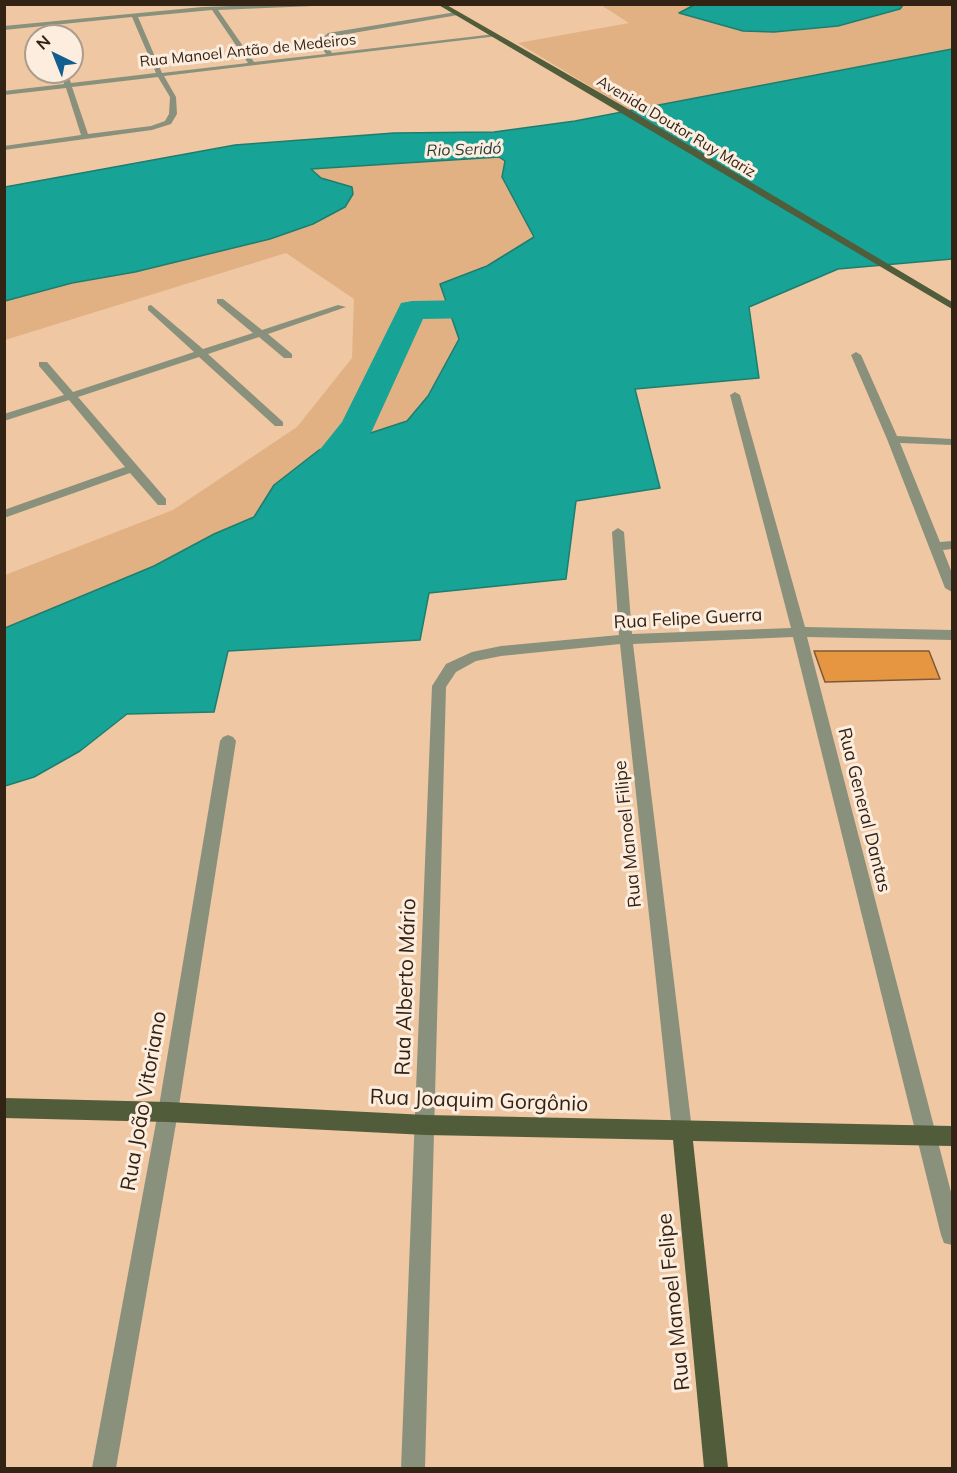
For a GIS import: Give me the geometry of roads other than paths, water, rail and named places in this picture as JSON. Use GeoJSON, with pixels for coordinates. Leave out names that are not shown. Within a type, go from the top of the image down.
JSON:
{"type":"FeatureCollection","features":[{"type":"Feature","properties":{"kind":"main road","name":"Avenida Doutor Ruy Mariz"},"geometry":{"type":"LineString","coordinates":[[440,4],[620,108],[952,306]]}},
{"type":"Feature","properties":{"kind":"main road","name":"Rua Joaquim Gorgônio"},"geometry":{"type":"LineString","coordinates":[[4,1108],[168,1112],[426,1125],[952,1136]]}},
{"type":"Feature","properties":{"kind":"main road","name":"Rua Manoel Felipe"},"geometry":{"type":"LineString","coordinates":[[682,1130],[716,1468]]}},
{"type":"Feature","properties":{"kind":"street"},"geometry":{"type":"LineString","coordinates":[[4,28],[51,26],[201,7],[214,9],[357,5],[364,12]]}},
{"type":"Feature","properties":{"kind":"street"},"geometry":{"type":"LineString","coordinates":[[214,9],[252,64]]}},
{"type":"Feature","properties":{"kind":"street"},"geometry":{"type":"LineString","coordinates":[[330,55],[321,42],[328,35],[456,14]]}},
{"type":"Feature","properties":{"kind":"street"},"geometry":{"type":"LineString","coordinates":[[4,148],[164,125],[173,114],[173,98],[160,75],[135,15]]}},
{"type":"Feature","properties":{"kind":"street"},"geometry":{"type":"LineString","coordinates":[[372,19],[380,26]]}},
{"type":"Feature","properties":{"kind":"street","name":"Rua Manoel Antão de Medeiros"},"geometry":{"type":"LineString","coordinates":[[4,93],[495,36]]}},
{"type":"Feature","properties":{"kind":"street"},"geometry":{"type":"LineString","coordinates":[[68,86],[85,137]]}},
{"type":"Feature","properties":{"kind":"street"},"geometry":{"type":"LineString","coordinates":[[220,301],[288,356]]}},
{"type":"Feature","properties":{"kind":"street"},"geometry":{"type":"LineString","coordinates":[[4,418],[341,307]]}},
{"type":"Feature","properties":{"kind":"street"},"geometry":{"type":"LineString","coordinates":[[151,308],[279,424]]}},
{"type":"Feature","properties":{"kind":"street"},"geometry":{"type":"LineString","coordinates":[[856,355],[893,439],[952,588]]}},
{"type":"Feature","properties":{"kind":"street"},"geometry":{"type":"LineString","coordinates":[[43,364],[162,502]]}},
{"type":"Feature","properties":{"kind":"street","name":"Rua General Dantas"},"geometry":{"type":"LineString","coordinates":[[735,395],[799,632],[952,1234]]}},
{"type":"Feature","properties":{"kind":"street"},"geometry":{"type":"LineString","coordinates":[[893,439],[952,442]]}},
{"type":"Feature","properties":{"kind":"street"},"geometry":{"type":"LineString","coordinates":[[4,514],[132,468]]}},
{"type":"Feature","properties":{"kind":"street","name":"Rua Manoel Filipe"},"geometry":{"type":"LineString","coordinates":[[618,532],[626,639],[682,1130]]}},
{"type":"Feature","properties":{"kind":"street"},"geometry":{"type":"LineString","coordinates":[[936,546],[952,545]]}},
{"type":"Feature","properties":{"kind":"street","name":"Rua Felipe Guerra"},"geometry":{"type":"LineString","coordinates":[[439,686],[451,668],[472,657],[501,651],[626,639],[799,632],[952,635]]}},
{"type":"Feature","properties":{"kind":"street","name":"Rua Alberto Mário"},"geometry":{"type":"LineString","coordinates":[[413,1468],[439,686]]}},
{"type":"Feature","properties":{"kind":"street","name":"Rua João Vitoriano"},"geometry":{"type":"LineString","coordinates":[[104,1468],[168,1112],[228,741]]}},
{"type":"Feature","properties":{"kind":"water"},"geometry":{"type":"Polygon","coordinates":[[[696,4],[903,5],[900,9],[838,26],[774,32],[743,31],[679,13],[696,4]]]}},
{"type":"Feature","properties":{"kind":"water","name":"Rio Seridó"},"geometry":{"type":"Polygon","coordinates":[[[952,49],[952,259],[838,269],[749,307],[759,378],[635,389],[660,488],[576,501],[566,579],[429,593],[420,640],[228,651],[214,712],[127,714],[80,751],[34,777],[5,786],[5,628],[154,566],[214,534],[254,517],[274,485],[319,450],[407,421],[428,396],[459,339],[440,284],[487,266],[534,237],[502,177],[505,161],[499,157],[311,169],[321,178],[352,187],[353,194],[345,207],[313,224],[270,239],[135,272],[72,283],[5,301],[5,187],[235,145],[394,133],[494,132],[575,121],[952,49]]]}},
{"type":"Feature","properties":{"kind":"waterway"},"geometry":{"type":"LineString","coordinates":[[304,493],[358,425],[412,310],[477,309],[504,282]]}}]}
